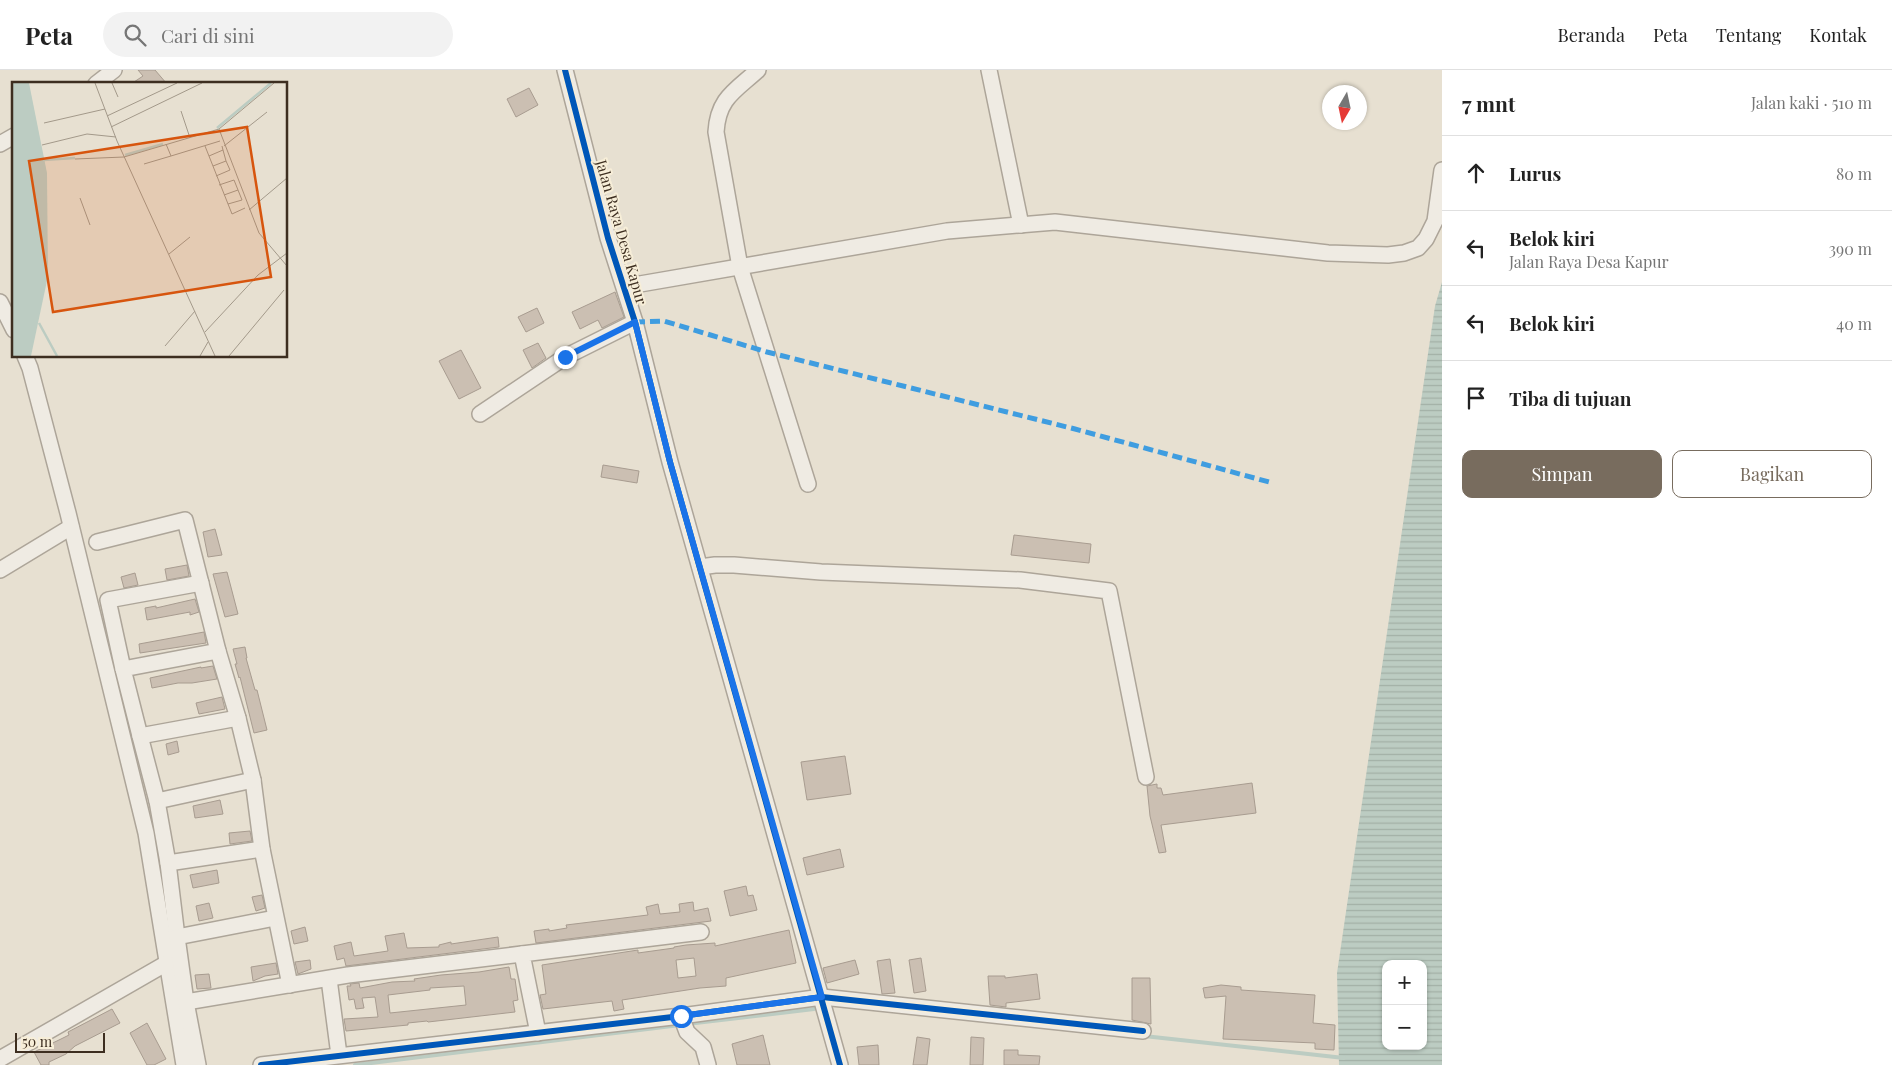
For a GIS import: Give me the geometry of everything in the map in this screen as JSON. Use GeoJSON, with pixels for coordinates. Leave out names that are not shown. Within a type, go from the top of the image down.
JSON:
{"type":"FeatureCollection","features":[{"type":"Feature","properties":{"kind":"street"},"geometry":{"type":"LineString","coordinates":[[99,82],[114,70]]}},
{"type":"Feature","properties":{"kind":"street","name":"Jalan Raya Desa Kapur"},"geometry":{"type":"LineString","coordinates":[[565,70],[592,181],[635,322],[670,462],[840,1065]]}},
{"type":"Feature","properties":{"kind":"street"},"geometry":{"type":"LineString","coordinates":[[758,70],[726,100],[717,116],[716,132],[740,267],[808,484]]}},
{"type":"Feature","properties":{"kind":"street"},"geometry":{"type":"LineString","coordinates":[[989,70],[1021,225]]}},
{"type":"Feature","properties":{"kind":"street"},"geometry":{"type":"LineString","coordinates":[[0,144],[12,137]]}},
{"type":"Feature","properties":{"kind":"street"},"geometry":{"type":"LineString","coordinates":[[624,285],[640,284],[947,231],[1055,222],[1328,253],[1388,255],[1404,253],[1418,248],[1426,239],[1435,221],[1442,170]]}},
{"type":"Feature","properties":{"kind":"street"},"geometry":{"type":"LineString","coordinates":[[0,302],[12,326]]}},
{"type":"Feature","properties":{"kind":"street"},"geometry":{"type":"LineString","coordinates":[[480,414],[565,357],[635,322]]}},
{"type":"Feature","properties":{"kind":"street"},"geometry":{"type":"LineString","coordinates":[[26,358],[71,527],[146,833],[184,1065]]}},
{"type":"Feature","properties":{"kind":"street"},"geometry":{"type":"LineString","coordinates":[[97,542],[185,520],[253,780],[262,849],[290,985]]}},
{"type":"Feature","properties":{"kind":"street"},"geometry":{"type":"LineString","coordinates":[[0,570],[71,527]]}},
{"type":"Feature","properties":{"kind":"street"},"geometry":{"type":"LineString","coordinates":[[700,567],[734,565],[821,572],[1020,580],[1109,591],[1146,777]]}},
{"type":"Feature","properties":{"kind":"street"},"geometry":{"type":"LineString","coordinates":[[198,1065],[186,1002],[168,863],[157,801],[123,669],[108,600],[201,583]]}},
{"type":"Feature","properties":{"kind":"street"},"geometry":{"type":"LineString","coordinates":[[123,669],[218,650]]}},
{"type":"Feature","properties":{"kind":"street"},"geometry":{"type":"LineString","coordinates":[[140,736],[238,718]]}},
{"type":"Feature","properties":{"kind":"street"},"geometry":{"type":"LineString","coordinates":[[157,801],[253,780]]}},
{"type":"Feature","properties":{"kind":"street"},"geometry":{"type":"LineString","coordinates":[[168,863],[262,849]]}},
{"type":"Feature","properties":{"kind":"street"},"geometry":{"type":"LineString","coordinates":[[177,936],[275,918]]}},
{"type":"Feature","properties":{"kind":"street"},"geometry":{"type":"LineString","coordinates":[[186,1002],[329,978],[701,932]]}},
{"type":"Feature","properties":{"kind":"street"},"geometry":{"type":"LineString","coordinates":[[522,954],[538,1033]]}},
{"type":"Feature","properties":{"kind":"street"},"geometry":{"type":"LineString","coordinates":[[0,1059],[167,963]]}},
{"type":"Feature","properties":{"kind":"street"},"geometry":{"type":"LineString","coordinates":[[329,978],[339,1055]]}},
{"type":"Feature","properties":{"kind":"street"},"geometry":{"type":"LineString","coordinates":[[261,1065],[339,1055],[379,1056],[538,1033],[682,1021],[822,997],[1144,1031]]}},
{"type":"Feature","properties":{"kind":"street"},"geometry":{"type":"LineString","coordinates":[[682,1021],[687,1032],[703,1047],[708,1065]]}},
{"type":"Feature","properties":{"kind":"shaded area"},"geometry":{"type":"Polygon","coordinates":[[[1442,282],[1442,1065],[1339,1065],[1337,973],[1435,306],[1442,282]]]}},
{"type":"Feature","properties":{"kind":"building"},"geometry":{"type":"Polygon","coordinates":[[[138,70],[155,70],[165,82],[134,82],[143,76],[138,70]]]}},
{"type":"Feature","properties":{"kind":"building"},"geometry":{"type":"Polygon","coordinates":[[[529,88],[538,105],[516,117],[507,99],[529,88]]]}},
{"type":"Feature","properties":{"kind":"building"},"geometry":{"type":"Polygon","coordinates":[[[615,292],[624,317],[602,328],[598,320],[580,329],[572,312],[615,292]]]}},
{"type":"Feature","properties":{"kind":"building"},"geometry":{"type":"Polygon","coordinates":[[[537,308],[544,323],[526,332],[518,317],[537,308]]]}},
{"type":"Feature","properties":{"kind":"building"},"geometry":{"type":"Polygon","coordinates":[[[538,343],[546,358],[532,368],[523,350],[538,343]]]}},
{"type":"Feature","properties":{"kind":"building"},"geometry":{"type":"Polygon","coordinates":[[[461,350],[481,388],[459,399],[439,361],[461,350]]]}},
{"type":"Feature","properties":{"kind":"building"},"geometry":{"type":"Polygon","coordinates":[[[603,465],[639,471],[637,483],[601,477],[603,465]]]}},
{"type":"Feature","properties":{"kind":"building"},"geometry":{"type":"Polygon","coordinates":[[[215,529],[222,555],[208,557],[203,532],[215,529]]]}},
{"type":"Feature","properties":{"kind":"building"},"geometry":{"type":"Polygon","coordinates":[[[1014,535],[1091,544],[1089,563],[1011,555],[1014,535]]]}},
{"type":"Feature","properties":{"kind":"building"},"geometry":{"type":"Polygon","coordinates":[[[187,565],[189,576],[167,580],[165,569],[187,565]]]}},
{"type":"Feature","properties":{"kind":"building"},"geometry":{"type":"Polygon","coordinates":[[[227,572],[238,614],[225,617],[213,574],[227,572]]]}},
{"type":"Feature","properties":{"kind":"building"},"geometry":{"type":"Polygon","coordinates":[[[135,573],[138,585],[124,588],[121,577],[135,573]]]}},
{"type":"Feature","properties":{"kind":"building"},"geometry":{"type":"Polygon","coordinates":[[[195,599],[199,612],[190,615],[190,612],[147,620],[145,608],[156,606],[156,608],[195,599]]]}},
{"type":"Feature","properties":{"kind":"building"},"geometry":{"type":"Polygon","coordinates":[[[204,632],[206,643],[140,653],[139,644],[204,632]]]}},
{"type":"Feature","properties":{"kind":"building"},"geometry":{"type":"Polygon","coordinates":[[[245,647],[246,658],[255,690],[257,690],[267,730],[254,733],[235,664],[237,664],[233,649],[245,647]]]}},
{"type":"Feature","properties":{"kind":"building"},"geometry":{"type":"Polygon","coordinates":[[[213,666],[217,679],[152,688],[150,678],[213,666]]]}},
{"type":"Feature","properties":{"kind":"building"},"geometry":{"type":"Polygon","coordinates":[[[222,697],[225,709],[199,714],[196,703],[222,697]]]}},
{"type":"Feature","properties":{"kind":"building"},"geometry":{"type":"Polygon","coordinates":[[[177,741],[179,752],[168,755],[166,744],[177,741]]]}},
{"type":"Feature","properties":{"kind":"building"},"geometry":{"type":"Polygon","coordinates":[[[845,756],[851,794],[807,800],[801,762],[845,756]]]}},
{"type":"Feature","properties":{"kind":"building"},"geometry":{"type":"Polygon","coordinates":[[[1252,783],[1256,813],[1161,825],[1166,852],[1159,853],[1150,816],[1147,786],[1157,784],[1157,788],[1161,788],[1163,795],[1252,783]]]}},
{"type":"Feature","properties":{"kind":"building"},"geometry":{"type":"Polygon","coordinates":[[[220,800],[223,814],[195,818],[193,806],[220,800]]]}},
{"type":"Feature","properties":{"kind":"building"},"geometry":{"type":"Polygon","coordinates":[[[250,831],[252,841],[230,844],[229,833],[250,831]]]}},
{"type":"Feature","properties":{"kind":"building"},"geometry":{"type":"Polygon","coordinates":[[[840,849],[844,867],[807,875],[803,858],[840,849]]]}},
{"type":"Feature","properties":{"kind":"building"},"geometry":{"type":"Polygon","coordinates":[[[217,870],[219,883],[193,888],[190,875],[217,870]]]}},
{"type":"Feature","properties":{"kind":"building"},"geometry":{"type":"Polygon","coordinates":[[[746,886],[748,896],[753,895],[757,910],[730,916],[724,891],[746,886]]]}},
{"type":"Feature","properties":{"kind":"building"},"geometry":{"type":"Polygon","coordinates":[[[262,895],[265,908],[256,911],[252,897],[262,895]]]}},
{"type":"Feature","properties":{"kind":"building"},"geometry":{"type":"Polygon","coordinates":[[[693,902],[694,911],[708,908],[711,921],[536,943],[534,931],[549,929],[549,931],[567,928],[566,925],[648,915],[646,907],[658,904],[660,914],[680,912],[679,904],[693,902]]]}},
{"type":"Feature","properties":{"kind":"building"},"geometry":{"type":"Polygon","coordinates":[[[209,903],[213,918],[199,921],[196,906],[209,903]]]}},
{"type":"Feature","properties":{"kind":"building"},"geometry":{"type":"Polygon","coordinates":[[[305,927],[308,941],[294,944],[291,931],[305,927]]]}},
{"type":"Feature","properties":{"kind":"building"},"geometry":{"type":"Polygon","coordinates":[[[789,930],[796,963],[726,978],[726,986],[622,1000],[624,1009],[614,1011],[612,1001],[543,1009],[540,995],[546,994],[542,965],[638,950],[638,953],[686,945],[715,943],[715,946],[789,930]],[[694,958],[676,960],[678,978],[696,976],[694,958]]]}},
{"type":"Feature","properties":{"kind":"building"},"geometry":{"type":"Polygon","coordinates":[[[404,933],[407,948],[439,947],[439,945],[451,942],[451,944],[498,937],[499,947],[346,966],[344,958],[337,960],[334,946],[351,942],[354,956],[388,951],[385,936],[404,933]]]}},
{"type":"Feature","properties":{"kind":"building"},"geometry":{"type":"Polygon","coordinates":[[[921,958],[926,991],[914,993],[909,960],[921,958]]]}},
{"type":"Feature","properties":{"kind":"building"},"geometry":{"type":"Polygon","coordinates":[[[890,959],[895,993],[882,994],[877,961],[890,959]]]}},
{"type":"Feature","properties":{"kind":"building"},"geometry":{"type":"Polygon","coordinates":[[[310,960],[311,969],[298,974],[295,962],[310,960]]]}},
{"type":"Feature","properties":{"kind":"building"},"geometry":{"type":"Polygon","coordinates":[[[855,960],[859,974],[827,983],[823,968],[855,960]]]}},
{"type":"Feature","properties":{"kind":"building"},"geometry":{"type":"Polygon","coordinates":[[[276,963],[278,974],[265,976],[253,981],[251,967],[276,963]]]}},
{"type":"Feature","properties":{"kind":"building"},"geometry":{"type":"Polygon","coordinates":[[[509,967],[511,979],[515,979],[518,1000],[513,1001],[515,1012],[346,1031],[344,1019],[378,1017],[375,997],[362,998],[364,1008],[356,1009],[354,999],[349,1000],[347,986],[351,986],[350,984],[359,983],[360,988],[392,982],[415,981],[414,979],[441,975],[509,967]],[[464,986],[430,988],[430,990],[388,995],[390,1013],[466,1005],[464,986]]]}},
{"type":"Feature","properties":{"kind":"building"},"geometry":{"type":"Polygon","coordinates":[[[209,974],[211,988],[197,989],[195,975],[209,974]]]}},
{"type":"Feature","properties":{"kind":"building"},"geometry":{"type":"Polygon","coordinates":[[[1037,974],[1040,999],[1006,1003],[1006,1007],[990,1005],[988,976],[1005,976],[1005,978],[1037,974]]]}},
{"type":"Feature","properties":{"kind":"building"},"geometry":{"type":"Polygon","coordinates":[[[1132,978],[1150,978],[1151,1024],[1132,1020],[1132,978]]]}},
{"type":"Feature","properties":{"kind":"building"},"geometry":{"type":"Polygon","coordinates":[[[1221,985],[1241,987],[1241,990],[1315,995],[1313,1023],[1335,1025],[1334,1050],[1315,1049],[1315,1043],[1223,1039],[1226,996],[1205,998],[1203,988],[1221,985]]]}},
{"type":"Feature","properties":{"kind":"building"},"geometry":{"type":"Polygon","coordinates":[[[112,1009],[120,1023],[75,1046],[66,1054],[49,1062],[49,1065],[41,1065],[34,1052],[69,1035],[68,1032],[112,1009]]]}},
{"type":"Feature","properties":{"kind":"building"},"geometry":{"type":"Polygon","coordinates":[[[147,1023],[166,1059],[154,1065],[147,1065],[130,1033],[147,1023]]]}},
{"type":"Feature","properties":{"kind":"building"},"geometry":{"type":"Polygon","coordinates":[[[763,1035],[770,1065],[737,1065],[732,1044],[763,1035]]]}},
{"type":"Feature","properties":{"kind":"building"},"geometry":{"type":"Polygon","coordinates":[[[917,1037],[930,1039],[927,1065],[913,1065],[917,1037]]]}},
{"type":"Feature","properties":{"kind":"building"},"geometry":{"type":"Polygon","coordinates":[[[971,1037],[984,1038],[983,1065],[970,1065],[971,1037]]]}},
{"type":"Feature","properties":{"kind":"building"},"geometry":{"type":"Polygon","coordinates":[[[878,1045],[879,1065],[859,1065],[857,1047],[878,1045]]]}},
{"type":"Feature","properties":{"kind":"building"},"geometry":{"type":"Polygon","coordinates":[[[1004,1050],[1018,1050],[1018,1055],[1040,1056],[1039,1065],[1004,1065],[1004,1050]]]}},
{"type":"Feature","properties":{"kind":"waterway"},"geometry":{"type":"LineString","coordinates":[[687,1024],[814,1009]]}},
{"type":"Feature","properties":{"kind":"waterway"},"geometry":{"type":"LineString","coordinates":[[355,1065],[680,1025]]}},
{"type":"Feature","properties":{"kind":"waterway"},"geometry":{"type":"LineString","coordinates":[[1144,1036],[1344,1058]]}},
{"type":"Feature","properties":{"kind":"marked path"},"geometry":{"type":"LineString","coordinates":[[635,322],[664,321],[767,352],[1075,429],[1269,482]]}},
{"type":"Feature","properties":{"kind":"cycle path"},"geometry":{"type":"LineString","coordinates":[[565,70],[608,238],[635,322],[670,462],[840,1065]]}},
{"type":"Feature","properties":{"kind":"cycle path"},"geometry":{"type":"LineString","coordinates":[[261,1065],[681,1016],[822,997],[1143,1031]]}},
{"type":"Feature","properties":{"kind":"route"},"geometry":{"type":"LineString","coordinates":[[565,357],[635,322],[670,462],[822,997],[681,1016]]}}]}
